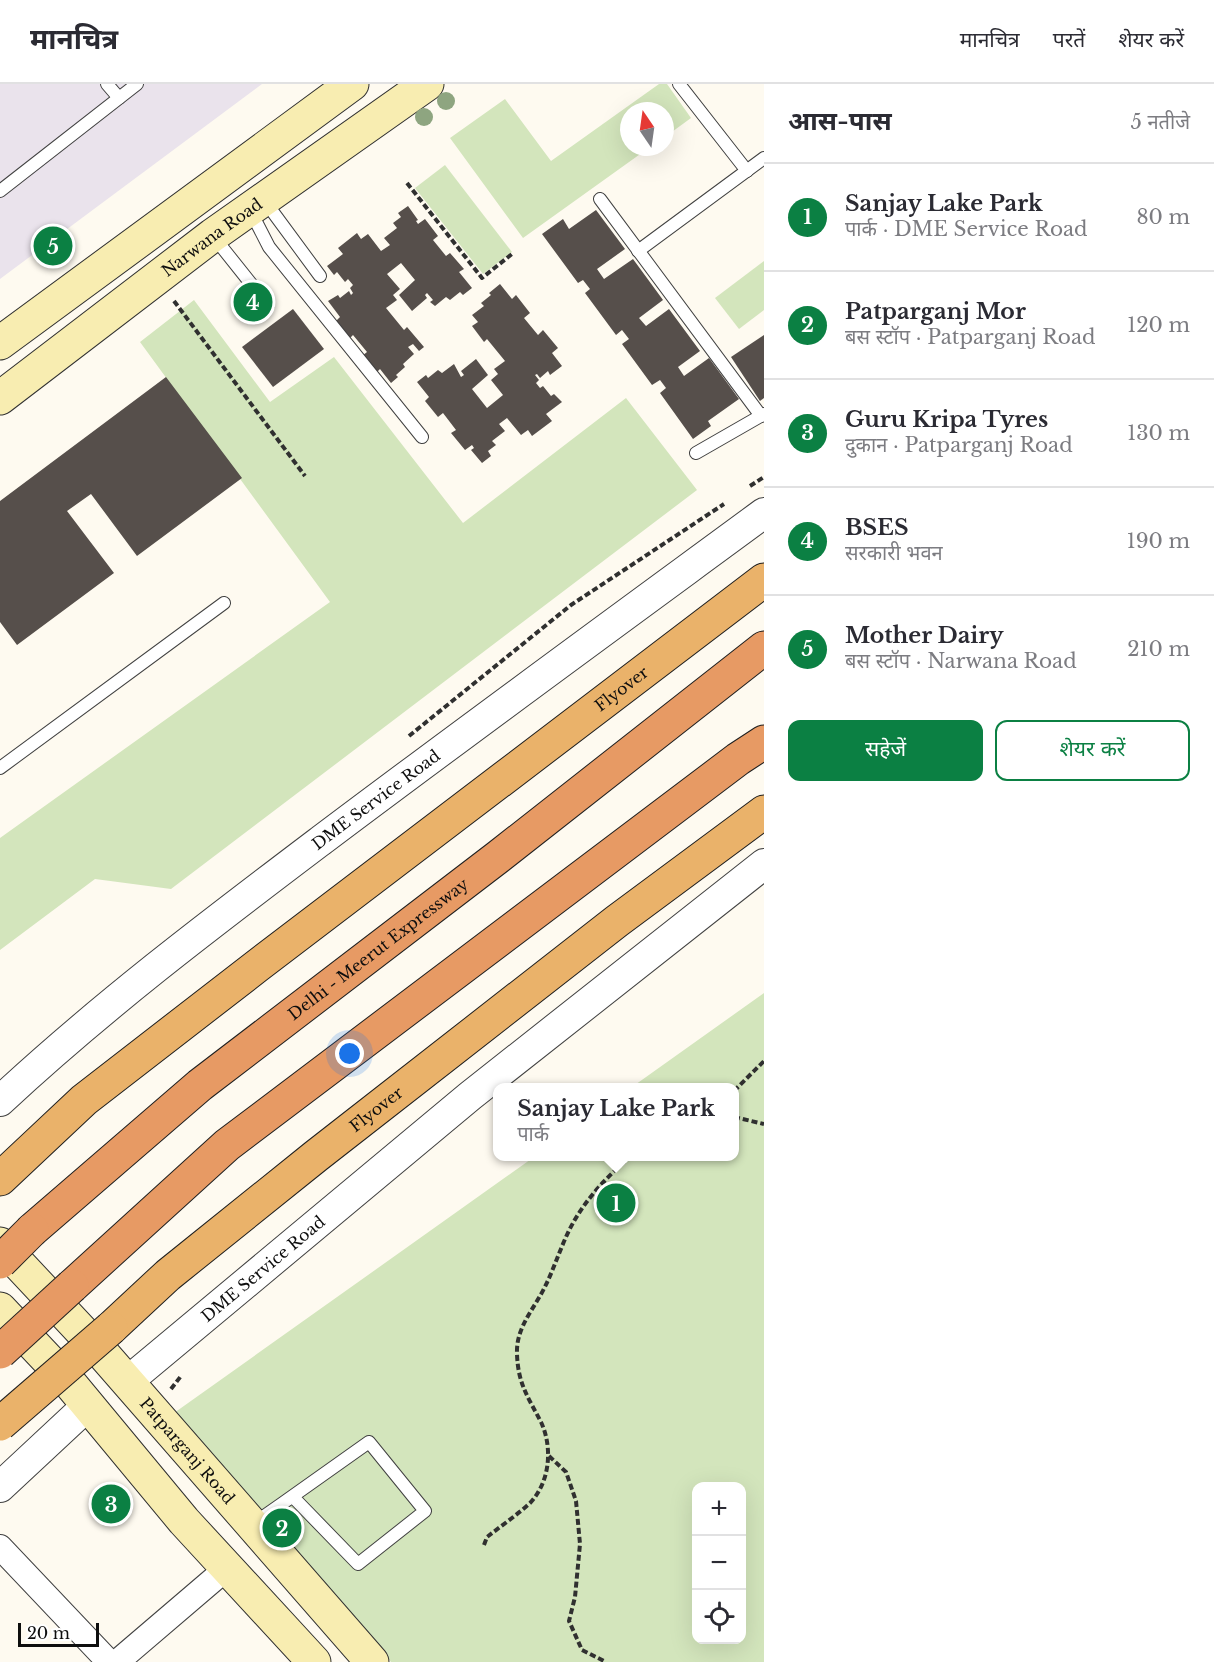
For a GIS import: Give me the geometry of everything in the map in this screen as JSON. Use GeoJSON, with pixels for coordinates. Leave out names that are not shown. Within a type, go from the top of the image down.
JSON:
{"type":"FeatureCollection","features":[{"type":"Feature","properties":{"kind":"highway","name":"Flyover"},"geometry":{"type":"LineString","coordinates":[[0,1179],[84,1100],[762,581]]}},
{"type":"Feature","properties":{"kind":"highway","name":"Delhi - Meerut Expressway"},"geometry":{"type":"LineString","coordinates":[[0,1262],[32,1230],[200,1085],[498,857],[764,648]]}},
{"type":"Feature","properties":{"kind":"highway"},"geometry":{"type":"LineString","coordinates":[[0,1352],[227,1145],[738,759],[764,742]]}},
{"type":"Feature","properties":{"kind":"highway","name":"Flyover"},"geometry":{"type":"LineString","coordinates":[[0,1424],[111,1328],[168,1275],[617,921],[764,812]]}},
{"type":"Feature","properties":{"kind":"main road"},"geometry":{"type":"LineString","coordinates":[[0,343],[352,84]]}},
{"type":"Feature","properties":{"kind":"main road","name":"Narwana Road"},"geometry":{"type":"LineString","coordinates":[[0,398],[155,278],[427,84]]}},
{"type":"Feature","properties":{"kind":"main road"},"geometry":{"type":"LineString","coordinates":[[224,177],[257,205]]}},
{"type":"Feature","properties":{"kind":"main road","name":"Patparganj Road"},"geometry":{"type":"LineString","coordinates":[[0,1244],[104,1355],[372,1662]]}},
{"type":"Feature","properties":{"kind":"main road"},"geometry":{"type":"LineString","coordinates":[[0,1309],[88,1405],[184,1521],[314,1662]]}},
{"type":"Feature","properties":{"kind":"street","name":"DME Service Road"},"geometry":{"type":"LineString","coordinates":[[0,1101],[47,1058],[171,954],[410,773],[764,513]]}},
{"type":"Feature","properties":{"kind":"street","name":"DME Service Road"},"geometry":{"type":"LineString","coordinates":[[127,1382],[470,1096],[764,864]]}},
{"type":"Feature","properties":{"kind":"street"},"geometry":{"type":"LineString","coordinates":[[0,1487],[88,1405]]}},
{"type":"Feature","properties":{"kind":"street"},"geometry":{"type":"LineString","coordinates":[[0,1547],[109,1662]]}},
{"type":"Feature","properties":{"kind":"street"},"geometry":{"type":"LineString","coordinates":[[117,1662],[227,1568]]}},
{"type":"Feature","properties":{"kind":"lane"},"geometry":{"type":"LineString","coordinates":[[107,84],[119,98]]}},
{"type":"Feature","properties":{"kind":"lane"},"geometry":{"type":"LineString","coordinates":[[0,191],[137,84]]}},
{"type":"Feature","properties":{"kind":"lane"},"geometry":{"type":"LineString","coordinates":[[679,84],[747,171]]}},
{"type":"Feature","properties":{"kind":"lane"},"geometry":{"type":"LineString","coordinates":[[638,251],[764,158]]}},
{"type":"Feature","properties":{"kind":"lane"},"geometry":{"type":"LineString","coordinates":[[600,199],[763,415],[696,453]]}},
{"type":"Feature","properties":{"kind":"lane"},"geometry":{"type":"LineString","coordinates":[[257,205],[320,276]]}},
{"type":"Feature","properties":{"kind":"lane"},"geometry":{"type":"LineString","coordinates":[[257,205],[269,247],[422,437]]}},
{"type":"Feature","properties":{"kind":"lane"},"geometry":{"type":"LineString","coordinates":[[213,236],[268,305]]}},
{"type":"Feature","properties":{"kind":"lane"},"geometry":{"type":"LineString","coordinates":[[0,768],[224,603]]}},
{"type":"Feature","properties":{"kind":"lane"},"geometry":{"type":"LineString","coordinates":[[249,1523],[263,1517],[293,1497],[369,1442],[425,1511],[358,1564],[293,1497]]}},
{"type":"Feature","properties":{"kind":"path"},"geometry":{"type":"LineString","coordinates":[[407,183],[482,278],[512,254]]}},
{"type":"Feature","properties":{"kind":"path"},"geometry":{"type":"LineString","coordinates":[[155,278],[305,476]]}},
{"type":"Feature","properties":{"kind":"path"},"geometry":{"type":"LineString","coordinates":[[739,1086],[764,1061]]}},
{"type":"Feature","properties":{"kind":"path"},"geometry":{"type":"LineString","coordinates":[[739,1118],[764,1124]]}},
{"type":"Feature","properties":{"kind":"path"},"geometry":{"type":"LineString","coordinates":[[484,1545],[487,1537],[530,1502],[541,1486],[548,1465],[549,1446],[545,1430],[529,1403],[519,1379],[518,1341],[522,1327],[558,1261],[566,1237],[578,1216],[606,1178],[626,1161]]}},
{"type":"Feature","properties":{"kind":"path"},"geometry":{"type":"LineString","coordinates":[[549,1456],[566,1473],[576,1501],[580,1544],[575,1597],[569,1621],[582,1650],[606,1662]]}},
{"type":"Feature","properties":{"kind":"shaded area"},"geometry":{"type":"Polygon","coordinates":[[[0,84],[262,84],[0,279],[0,84]]]}},
{"type":"Feature","properties":{"kind":"green space"},"geometry":{"type":"Polygon","coordinates":[[[659,84],[667,84],[691,118],[674,130],[674,102],[634,102],[659,84]]]}},
{"type":"Feature","properties":{"kind":"green space"},"geometry":{"type":"Polygon","coordinates":[[[505,99],[551,161],[620,112],[620,156],[637,156],[523,238],[450,138],[505,99]]]}},
{"type":"Feature","properties":{"kind":"green space"},"geometry":{"type":"Polygon","coordinates":[[[445,165],[512,252],[483,274],[415,188],[445,165]]]}},
{"type":"Feature","properties":{"kind":"green space"},"geometry":{"type":"Polygon","coordinates":[[[764,261],[764,310],[739,329],[715,298],[764,261]]]}},
{"type":"Feature","properties":{"kind":"green space"},"geometry":{"type":"Polygon","coordinates":[[[194,300],[270,402],[334,357],[463,523],[626,398],[697,490],[171,889],[95,879],[0,950],[0,838],[330,602],[140,342],[194,300]]]}},
{"type":"Feature","properties":{"kind":"green space"},"geometry":{"type":"Polygon","coordinates":[[[764,993],[764,1662],[391,1662],[174,1413],[528,1161],[739,1161],[739,1083],[638,1083],[764,993]]]}},
{"type":"Feature","properties":{"kind":"building"},"geometry":{"type":"Polygon","coordinates":[[[408,206],[418,220],[416,221],[418,224],[425,219],[438,236],[433,240],[446,256],[450,253],[464,269],[459,272],[472,288],[463,295],[460,292],[450,300],[446,297],[435,306],[430,302],[433,300],[427,293],[425,295],[427,298],[412,311],[399,295],[415,280],[401,263],[387,274],[400,289],[393,295],[397,300],[386,308],[404,330],[407,327],[424,347],[419,351],[413,344],[408,347],[414,354],[403,364],[405,367],[391,383],[380,369],[376,373],[362,356],[367,352],[353,335],[350,338],[336,321],[340,317],[328,301],[338,295],[340,298],[349,291],[351,295],[353,293],[350,288],[353,285],[348,279],[345,282],[337,272],[334,275],[327,266],[343,254],[338,248],[357,233],[361,239],[368,234],[381,251],[390,245],[384,238],[397,228],[393,223],[401,217],[398,213],[408,206]]]}},
{"type":"Feature","properties":{"kind":"building"},"geometry":{"type":"Polygon","coordinates":[[[596,210],[625,249],[597,269],[604,279],[633,259],[663,300],[639,318],[646,326],[669,309],[700,351],[678,367],[684,376],[709,358],[739,399],[708,421],[711,426],[693,439],[660,393],[666,388],[660,380],[652,385],[622,344],[629,339],[622,330],[616,335],[585,293],[590,289],[583,280],[578,283],[542,234],[563,219],[569,229],[596,210]]]}},
{"type":"Feature","properties":{"kind":"building"},"geometry":{"type":"Polygon","coordinates":[[[500,284],[512,299],[516,295],[530,313],[524,318],[538,335],[543,330],[558,348],[552,353],[562,366],[550,375],[548,371],[540,378],[537,374],[535,375],[539,380],[536,383],[540,388],[543,386],[551,396],[554,394],[562,402],[546,414],[552,421],[532,436],[528,430],[521,435],[507,418],[499,424],[505,431],[492,441],[496,445],[488,451],[491,456],[482,463],[471,450],[474,448],[472,445],[465,450],[451,433],[456,430],[443,413],[438,417],[425,401],[429,397],[417,382],[426,375],[428,378],[438,370],[442,373],[454,364],[461,377],[464,375],[461,371],[476,359],[488,375],[472,389],[487,408],[503,395],[491,380],[498,374],[494,369],[505,361],[487,339],[484,342],[472,326],[478,322],[472,315],[484,306],[481,303],[500,284]]]}},
{"type":"Feature","properties":{"kind":"building"},"geometry":{"type":"Polygon","coordinates":[[[293,309],[324,349],[273,387],[242,347],[293,309]]]}},
{"type":"Feature","properties":{"kind":"building"},"geometry":{"type":"Polygon","coordinates":[[[764,335],[764,398],[760,401],[731,357],[764,335]]]}},
{"type":"Feature","properties":{"kind":"building"},"geometry":{"type":"Polygon","coordinates":[[[166,377],[242,478],[137,556],[91,494],[67,511],[114,573],[17,645],[0,622],[0,501],[166,377]]]}},
{"type":"Feature","properties":{"kind":"place","name":"Mother Dairy"},"geometry":{"type":"Point","coordinates":[53,246]}},
{"type":"Feature","properties":{"kind":"place","name":"BSES"},"geometry":{"type":"Point","coordinates":[253,302]}},
{"type":"Feature","properties":{"kind":"place","name":"Sanjay Lake Park"},"geometry":{"type":"Point","coordinates":[616,1203]}},
{"type":"Feature","properties":{"kind":"place","name":"Guru Kripa Tyres"},"geometry":{"type":"Point","coordinates":[111,1504]}},
{"type":"Feature","properties":{"kind":"place","name":"Patparganj Mor"},"geometry":{"type":"Point","coordinates":[282,1528]}}]}
